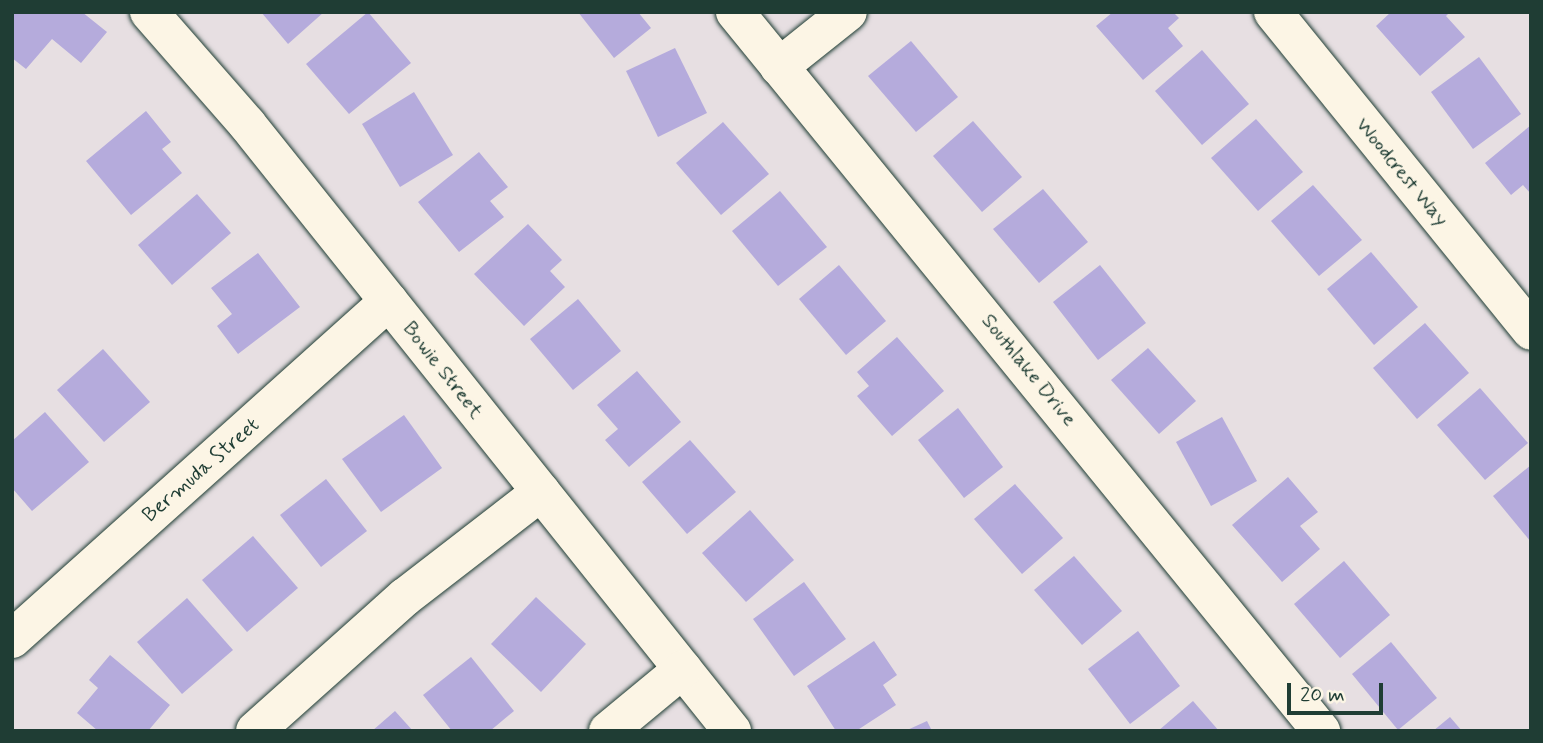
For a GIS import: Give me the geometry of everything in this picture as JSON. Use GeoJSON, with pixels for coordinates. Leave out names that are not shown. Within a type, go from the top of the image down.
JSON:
{"type":"FeatureCollection","features":[{"type":"Feature","properties":{"kind":"street","name":"Bowie Street"},"geometry":{"type":"LineString","coordinates":[[149,12],[247,124],[732,731]]}},
{"type":"Feature","properties":{"kind":"street","name":"Southlake Drive"},"geometry":{"type":"LineString","coordinates":[[735,12],[1321,731]]}},
{"type":"Feature","properties":{"kind":"street"},"geometry":{"type":"LineString","coordinates":[[779,67],[848,12]]}},
{"type":"Feature","properties":{"kind":"street","name":"Woodcrest Way"},"geometry":{"type":"LineString","coordinates":[[1273,12],[1531,331]]}},
{"type":"Feature","properties":{"kind":"street","name":"Bermuda Street"},"geometry":{"type":"LineString","coordinates":[[12,639],[390,301]]}},
{"type":"Feature","properties":{"kind":"street"},"geometry":{"type":"LineString","coordinates":[[255,731],[405,597],[541,492]]}},
{"type":"Feature","properties":{"kind":"street"},"geometry":{"type":"LineString","coordinates":[[608,731],[682,669]]}},
{"type":"Feature","properties":{"kind":"building"},"geometry":{"type":"Polygon","coordinates":[[[12,12],[82,12],[107,32],[81,63],[52,39],[26,69],[12,58],[12,12]]]}},
{"type":"Feature","properties":{"kind":"building"},"geometry":{"type":"Polygon","coordinates":[[[261,12],[324,12],[288,44],[261,12]]]}},
{"type":"Feature","properties":{"kind":"building"},"geometry":{"type":"Polygon","coordinates":[[[368,12],[411,63],[349,114],[306,64],[368,12]]]}},
{"type":"Feature","properties":{"kind":"building"},"geometry":{"type":"Polygon","coordinates":[[[578,12],[638,12],[651,28],[614,58],[578,12]]]}},
{"type":"Feature","properties":{"kind":"building"},"geometry":{"type":"Polygon","coordinates":[[[1113,12],[1173,12],[1179,18],[1168,28],[1183,46],[1143,80],[1096,26],[1113,12]]]}},
{"type":"Feature","properties":{"kind":"building"},"geometry":{"type":"Polygon","coordinates":[[[1391,12],[1450,12],[1446,16],[1465,37],[1420,76],[1376,26],[1391,12]]]}},
{"type":"Feature","properties":{"kind":"building"},"geometry":{"type":"Polygon","coordinates":[[[911,41],[958,97],[916,132],[868,76],[911,41]]]}},
{"type":"Feature","properties":{"kind":"building"},"geometry":{"type":"Polygon","coordinates":[[[675,48],[707,113],[658,137],[626,71],[675,48]]]}},
{"type":"Feature","properties":{"kind":"building"},"geometry":{"type":"Polygon","coordinates":[[[1202,50],[1249,104],[1202,145],[1155,91],[1202,50]]]}},
{"type":"Feature","properties":{"kind":"building"},"geometry":{"type":"Polygon","coordinates":[[[1479,57],[1521,114],[1473,149],[1431,92],[1479,57]]]}},
{"type":"Feature","properties":{"kind":"building"},"geometry":{"type":"Polygon","coordinates":[[[414,92],[453,155],[400,187],[362,124],[414,92]]]}},
{"type":"Feature","properties":{"kind":"building"},"geometry":{"type":"Polygon","coordinates":[[[146,111],[171,142],[162,149],[182,173],[131,215],[86,161],[146,111]]]}},
{"type":"Feature","properties":{"kind":"building"},"geometry":{"type":"Polygon","coordinates":[[[1256,119],[1303,172],[1258,211],[1211,158],[1256,119]]]}},
{"type":"Feature","properties":{"kind":"building"},"geometry":{"type":"Polygon","coordinates":[[[973,121],[1022,177],[982,212],[933,156],[973,121]]]}},
{"type":"Feature","properties":{"kind":"building"},"geometry":{"type":"Polygon","coordinates":[[[723,122],[769,174],[721,215],[676,163],[723,122]]]}},
{"type":"Feature","properties":{"kind":"building"},"geometry":{"type":"Polygon","coordinates":[[[1531,125],[1531,194],[1523,185],[1511,195],[1485,163],[1531,125]]]}},
{"type":"Feature","properties":{"kind":"building"},"geometry":{"type":"Polygon","coordinates":[[[479,152],[508,187],[490,201],[504,217],[459,252],[418,202],[479,152]]]}},
{"type":"Feature","properties":{"kind":"building"},"geometry":{"type":"Polygon","coordinates":[[[1313,185],[1362,240],[1319,276],[1271,221],[1313,185]]]}},
{"type":"Feature","properties":{"kind":"building"},"geometry":{"type":"Polygon","coordinates":[[[1043,189],[1088,242],[1039,283],[993,229],[1043,189]]]}},
{"type":"Feature","properties":{"kind":"building"},"geometry":{"type":"Polygon","coordinates":[[[780,191],[827,247],[778,286],[732,231],[780,191]]]}},
{"type":"Feature","properties":{"kind":"building"},"geometry":{"type":"Polygon","coordinates":[[[197,194],[231,233],[172,285],[138,245],[197,194]]]}},
{"type":"Feature","properties":{"kind":"building"},"geometry":{"type":"Polygon","coordinates":[[[528,224],[562,260],[550,271],[565,287],[524,326],[474,274],[528,224]]]}},
{"type":"Feature","properties":{"kind":"building"},"geometry":{"type":"Polygon","coordinates":[[[1371,252],[1418,307],[1374,345],[1327,289],[1371,252]]]}},
{"type":"Feature","properties":{"kind":"building"},"geometry":{"type":"Polygon","coordinates":[[[258,253],[300,307],[238,354],[217,326],[232,314],[211,288],[258,253]]]}},
{"type":"Feature","properties":{"kind":"building"},"geometry":{"type":"Polygon","coordinates":[[[839,265],[886,321],[846,355],[799,299],[839,265]]]}},
{"type":"Feature","properties":{"kind":"building"},"geometry":{"type":"Polygon","coordinates":[[[1100,265],[1146,323],[1098,360],[1053,302],[1100,265]]]}},
{"type":"Feature","properties":{"kind":"building"},"geometry":{"type":"Polygon","coordinates":[[[578,299],[621,351],[573,390],[530,339],[578,299]]]}},
{"type":"Feature","properties":{"kind":"building"},"geometry":{"type":"Polygon","coordinates":[[[1425,323],[1469,373],[1417,419],[1373,368],[1425,323]]]}},
{"type":"Feature","properties":{"kind":"building"},"geometry":{"type":"Polygon","coordinates":[[[897,337],[944,391],[892,436],[857,396],[869,386],[857,372],[897,337]]]}},
{"type":"Feature","properties":{"kind":"building"},"geometry":{"type":"Polygon","coordinates":[[[1148,348],[1196,401],[1159,434],[1111,380],[1148,348]]]}},
{"type":"Feature","properties":{"kind":"building"},"geometry":{"type":"Polygon","coordinates":[[[103,349],[150,402],[104,442],[57,390],[103,349]]]}},
{"type":"Feature","properties":{"kind":"building"},"geometry":{"type":"Polygon","coordinates":[[[637,371],[681,422],[629,467],[605,440],[618,429],[597,405],[637,371]]]}},
{"type":"Feature","properties":{"kind":"building"},"geometry":{"type":"Polygon","coordinates":[[[1480,388],[1528,443],[1485,480],[1437,425],[1480,388]]]}},
{"type":"Feature","properties":{"kind":"building"},"geometry":{"type":"Polygon","coordinates":[[[958,408],[1003,467],[964,498],[918,440],[958,408]]]}},
{"type":"Feature","properties":{"kind":"building"},"geometry":{"type":"Polygon","coordinates":[[[45,412],[89,462],[32,511],[12,488],[12,441],[45,412]]]}},
{"type":"Feature","properties":{"kind":"building"},"geometry":{"type":"Polygon","coordinates":[[[404,415],[442,468],[381,512],[342,459],[404,415]]]}},
{"type":"Feature","properties":{"kind":"building"},"geometry":{"type":"Polygon","coordinates":[[[1222,417],[1257,481],[1211,506],[1176,442],[1222,417]]]}},
{"type":"Feature","properties":{"kind":"building"},"geometry":{"type":"Polygon","coordinates":[[[690,440],[736,492],[687,534],[642,482],[690,440]]]}},
{"type":"Feature","properties":{"kind":"building"},"geometry":{"type":"Polygon","coordinates":[[[1531,465],[1531,542],[1493,496],[1531,465]]]}},
{"type":"Feature","properties":{"kind":"building"},"geometry":{"type":"Polygon","coordinates":[[[1288,477],[1318,512],[1300,526],[1320,549],[1282,582],[1232,525],[1288,477]]]}},
{"type":"Feature","properties":{"kind":"building"},"geometry":{"type":"Polygon","coordinates":[[[326,479],[367,531],[321,567],[280,515],[326,479]]]}},
{"type":"Feature","properties":{"kind":"building"},"geometry":{"type":"Polygon","coordinates":[[[1015,484],[1063,538],[1022,574],[974,519],[1015,484]]]}},
{"type":"Feature","properties":{"kind":"building"},"geometry":{"type":"Polygon","coordinates":[[[750,510],[794,560],[746,602],[702,553],[750,510]]]}},
{"type":"Feature","properties":{"kind":"building"},"geometry":{"type":"Polygon","coordinates":[[[253,536],[298,588],[247,632],[202,580],[253,536]]]}},
{"type":"Feature","properties":{"kind":"building"},"geometry":{"type":"Polygon","coordinates":[[[1074,556],[1122,611],[1082,645],[1034,590],[1074,556]]]}},
{"type":"Feature","properties":{"kind":"building"},"geometry":{"type":"Polygon","coordinates":[[[1344,561],[1390,615],[1340,658],[1294,604],[1344,561]]]}},
{"type":"Feature","properties":{"kind":"building"},"geometry":{"type":"Polygon","coordinates":[[[804,582],[846,639],[794,676],[753,619],[804,582]]]}},
{"type":"Feature","properties":{"kind":"building"},"geometry":{"type":"Polygon","coordinates":[[[536,597],[586,644],[541,692],[491,644],[536,597]]]}},
{"type":"Feature","properties":{"kind":"building"},"geometry":{"type":"Polygon","coordinates":[[[187,598],[233,650],[182,694],[137,642],[187,598]]]}},
{"type":"Feature","properties":{"kind":"building"},"geometry":{"type":"Polygon","coordinates":[[[1138,631],[1180,686],[1130,724],[1088,669],[1138,631]]]}},
{"type":"Feature","properties":{"kind":"building"},"geometry":{"type":"Polygon","coordinates":[[[874,641],[897,675],[883,685],[896,705],[856,731],[836,731],[807,686],[874,641]]]}},
{"type":"Feature","properties":{"kind":"building"},"geometry":{"type":"Polygon","coordinates":[[[1391,642],[1437,698],[1398,730],[1352,674],[1391,642]]]}},
{"type":"Feature","properties":{"kind":"building"},"geometry":{"type":"Polygon","coordinates":[[[110,655],[170,705],[148,731],[98,731],[77,713],[98,688],[89,680],[110,655]]]}},
{"type":"Feature","properties":{"kind":"building"},"geometry":{"type":"Polygon","coordinates":[[[471,657],[514,711],[490,731],[452,731],[423,695],[471,657]]]}},
{"type":"Feature","properties":{"kind":"building"},"geometry":{"type":"Polygon","coordinates":[[[1193,701],[1219,731],[1158,731],[1193,701]]]}},
{"type":"Feature","properties":{"kind":"building"},"geometry":{"type":"Polygon","coordinates":[[[395,711],[413,731],[372,731],[395,711]]]}},
{"type":"Feature","properties":{"kind":"building"},"geometry":{"type":"Polygon","coordinates":[[[1450,717],[1462,731],[1433,731],[1450,717]]]}},
{"type":"Feature","properties":{"kind":"building"},"geometry":{"type":"Polygon","coordinates":[[[927,721],[932,731],[905,731],[927,721]]]}}]}
